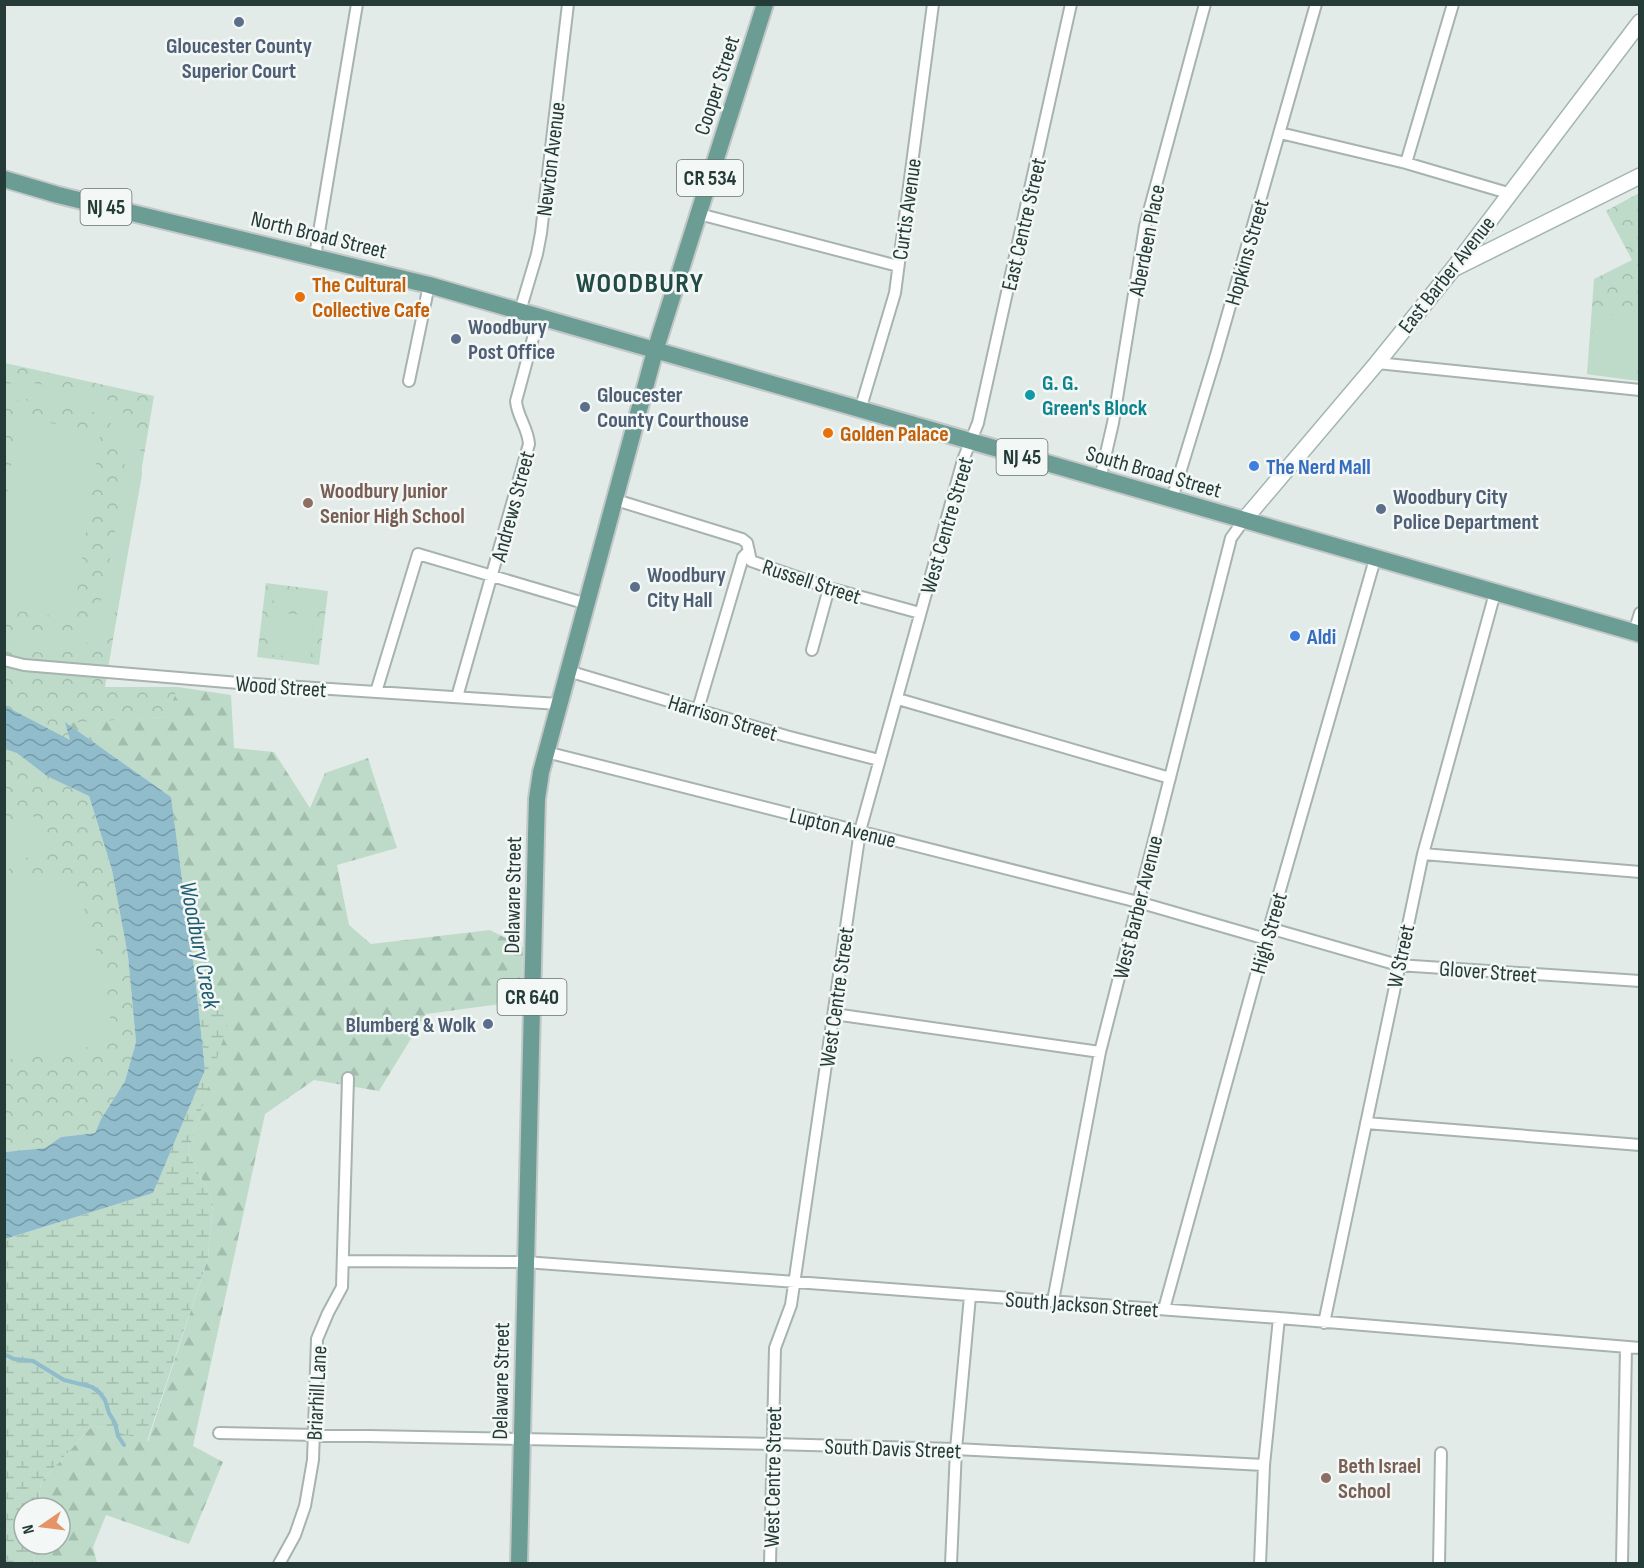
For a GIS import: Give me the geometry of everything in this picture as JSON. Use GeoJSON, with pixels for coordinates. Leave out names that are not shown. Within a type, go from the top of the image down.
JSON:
{"type":"FeatureCollection","features":[{"type":"Feature","properties":{"kind":"main road","name":"Cooper Street"},"geometry":{"type":"LineString","coordinates":[[655,351],[765,4]]}},
{"type":"Feature","properties":{"kind":"main road","name":"North Broad Street"},"geometry":{"type":"LineString","coordinates":[[4,179],[58,195],[429,285],[655,351]]}},
{"type":"Feature","properties":{"kind":"main road","name":"South Broad Street"},"geometry":{"type":"LineString","coordinates":[[655,351],[1637,633]]}},
{"type":"Feature","properties":{"kind":"main road","name":"Delaware Street"},"geometry":{"type":"LineString","coordinates":[[519,1563],[536,815],[541,772],[546,752],[655,351]]}},
{"type":"Feature","properties":{"kind":"street"},"geometry":{"type":"LineString","coordinates":[[315,256],[357,4]]}},
{"type":"Feature","properties":{"kind":"street","name":"Newton Avenue"},"geometry":{"type":"LineString","coordinates":[[520,311],[541,233],[568,4]]}},
{"type":"Feature","properties":{"kind":"street","name":"Curtis Avenue"},"geometry":{"type":"LineString","coordinates":[[860,410],[895,293],[933,4]]}},
{"type":"Feature","properties":{"kind":"street","name":"East Centre Street"},"geometry":{"type":"LineString","coordinates":[[971,442],[978,423],[1071,4]]}},
{"type":"Feature","properties":{"kind":"street","name":"Aberdeen Place"},"geometry":{"type":"LineString","coordinates":[[1100,479],[1115,412],[1145,226],[1205,4]]}},
{"type":"Feature","properties":{"kind":"street","name":"Hopkins Street"},"geometry":{"type":"LineString","coordinates":[[1172,499],[1316,4]]}},
{"type":"Feature","properties":{"kind":"street"},"geometry":{"type":"LineString","coordinates":[[1406,163],[1453,4]]}},
{"type":"Feature","properties":{"kind":"street","name":"East Barber Avenue"},"geometry":{"type":"LineString","coordinates":[[1244,520],[1453,269],[1508,193],[1640,22]]}},
{"type":"Feature","properties":{"kind":"street"},"geometry":{"type":"LineString","coordinates":[[1280,133],[1406,163],[1508,193]]}},
{"type":"Feature","properties":{"kind":"street"},"geometry":{"type":"LineString","coordinates":[[1453,269],[1640,176]]}},
{"type":"Feature","properties":{"kind":"street"},"geometry":{"type":"LineString","coordinates":[[699,214],[898,266]]}},
{"type":"Feature","properties":{"kind":"street"},"geometry":{"type":"LineString","coordinates":[[410,381],[429,285]]}},
{"type":"Feature","properties":{"kind":"street","name":"Andrews Street"},"geometry":{"type":"LineString","coordinates":[[458,697],[529,444],[528,433],[517,410],[516,401],[538,316]]}},
{"type":"Feature","properties":{"kind":"street"},"geometry":{"type":"LineString","coordinates":[[1377,363],[1640,390]]}},
{"type":"Feature","properties":{"kind":"street","name":"West Centre Street"},"geometry":{"type":"LineString","coordinates":[[770,1563],[775,1348],[791,1305],[795,1281],[860,831],[963,460],[971,442]]}},
{"type":"Feature","properties":{"kind":"street","name":"Russell Street"},"geometry":{"type":"LineString","coordinates":[[616,500],[742,539],[747,543],[751,561],[828,588],[920,613]]}},
{"type":"Feature","properties":{"kind":"street","name":"West Barber Avenue"},"geometry":{"type":"LineString","coordinates":[[1053,1301],[1100,1052],[1231,538],[1244,520]]}},
{"type":"Feature","properties":{"kind":"street"},"geometry":{"type":"LineString","coordinates":[[698,709],[742,557],[749,551]]}},
{"type":"Feature","properties":{"kind":"street"},"geometry":{"type":"LineString","coordinates":[[376,692],[418,554],[587,604]]}},
{"type":"Feature","properties":{"kind":"street","name":"High Street"},"geometry":{"type":"LineString","coordinates":[[1164,1309],[1267,934],[1375,558]]}},
{"type":"Feature","properties":{"kind":"street"},"geometry":{"type":"LineString","coordinates":[[812,650],[828,588]]}},
{"type":"Feature","properties":{"kind":"street","name":"W Street"},"geometry":{"type":"LineString","coordinates":[[1324,1323],[1423,854],[1495,593]]}},
{"type":"Feature","properties":{"kind":"street"},"geometry":{"type":"LineString","coordinates":[[1637,633],[1640,613]]}},
{"type":"Feature","properties":{"kind":"street","name":"Wood Street"},"geometry":{"type":"LineString","coordinates":[[4,660],[24,665],[221,682],[559,704]]}},
{"type":"Feature","properties":{"kind":"street","name":"Harrison Street"},"geometry":{"type":"LineString","coordinates":[[568,671],[786,736],[879,760]]}},
{"type":"Feature","properties":{"kind":"street"},"geometry":{"type":"LineString","coordinates":[[898,699],[1170,778]]}},
{"type":"Feature","properties":{"kind":"street","name":"Lupton Avenue"},"geometry":{"type":"LineString","coordinates":[[546,752],[1138,902]]}},
{"type":"Feature","properties":{"kind":"street"},"geometry":{"type":"LineString","coordinates":[[1423,854],[1640,872]]}},
{"type":"Feature","properties":{"kind":"street","name":"Glover Street"},"geometry":{"type":"LineString","coordinates":[[1138,902],[1398,965],[1640,981]]}},
{"type":"Feature","properties":{"kind":"street"},"geometry":{"type":"LineString","coordinates":[[834,1014],[1100,1052]]}},
{"type":"Feature","properties":{"kind":"street","name":"Briarhill Lane"},"geometry":{"type":"LineString","coordinates":[[279,1563],[294,1535],[305,1506],[313,1460],[317,1339],[342,1287],[348,1078]]}},
{"type":"Feature","properties":{"kind":"street"},"geometry":{"type":"LineString","coordinates":[[1366,1123],[1640,1145]]}},
{"type":"Feature","properties":{"kind":"street","name":"South Jackson Street"},"geometry":{"type":"LineString","coordinates":[[343,1261],[525,1262],[1164,1309],[1640,1348]]}},
{"type":"Feature","properties":{"kind":"street"},"geometry":{"type":"LineString","coordinates":[[951,1563],[956,1449],[970,1296]]}},
{"type":"Feature","properties":{"kind":"street"},"geometry":{"type":"LineString","coordinates":[[1260,1563],[1264,1465],[1279,1318]]}},
{"type":"Feature","properties":{"kind":"street"},"geometry":{"type":"LineString","coordinates":[[1622,1563],[1626,1347]]}},
{"type":"Feature","properties":{"kind":"street","name":"South Davis Street"},"geometry":{"type":"LineString","coordinates":[[219,1434],[956,1449],[1264,1465]]}},
{"type":"Feature","properties":{"kind":"street"},"geometry":{"type":"LineString","coordinates":[[1439,1563],[1441,1453]]}},
{"type":"Feature","properties":{"kind":"green space"},"geometry":{"type":"Polygon","coordinates":[[[1639,193],[1639,381],[1587,374],[1594,279],[1632,260],[1606,211],[1639,193]]]}},
{"type":"Feature","properties":{"kind":"green space"},"geometry":{"type":"Polygon","coordinates":[[[1595,312],[1639,318],[1634,380],[1587,374],[1595,312]]]}},
{"type":"Feature","properties":{"kind":"green space"},"geometry":{"type":"Polygon","coordinates":[[[5,363],[154,396],[105,687],[178,687],[167,717],[66,723],[112,870],[128,956],[136,1042],[125,1081],[95,1133],[61,1137],[45,1148],[5,1152],[5,363]]]}},
{"type":"Feature","properties":{"kind":"green space"},"geometry":{"type":"Polygon","coordinates":[[[27,382],[87,392],[110,401],[129,418],[140,443],[142,475],[120,597],[113,618],[97,637],[73,651],[47,654],[5,646],[5,629],[36,634],[64,634],[87,623],[96,610],[104,593],[125,474],[124,447],[116,428],[101,415],[83,408],[26,399],[5,402],[5,384],[27,382]]]}},
{"type":"Feature","properties":{"kind":"green space"},"geometry":{"type":"Polygon","coordinates":[[[18,418],[101,431],[73,619],[5,609],[5,509],[18,418]]]}},
{"type":"Feature","properties":{"kind":"green space"},"geometry":{"type":"Polygon","coordinates":[[[266,583],[328,591],[319,665],[257,657],[266,583]]]}},
{"type":"Feature","properties":{"kind":"green space"},"geometry":{"type":"Polygon","coordinates":[[[275,589],[317,593],[315,612],[273,608],[275,589]]]}},
{"type":"Feature","properties":{"kind":"green space"},"geometry":{"type":"Polygon","coordinates":[[[273,612],[314,616],[312,635],[271,631],[273,612]]]}},
{"type":"Feature","properties":{"kind":"green space"},"geometry":{"type":"Polygon","coordinates":[[[271,635],[312,640],[310,659],[268,654],[271,635]]]}},
{"type":"Feature","properties":{"kind":"green space"},"geometry":{"type":"Polygon","coordinates":[[[178,687],[231,695],[234,748],[274,752],[310,808],[325,773],[368,758],[397,848],[337,865],[349,925],[371,944],[490,930],[523,947],[522,1001],[426,1014],[379,1091],[314,1080],[265,1114],[193,1446],[223,1462],[189,1544],[106,1515],[93,1547],[97,1563],[33,1564],[34,1556],[72,1556],[72,1496],[39,1496],[41,1482],[93,1425],[148,1441],[208,1258],[213,1202],[188,1152],[229,1017],[195,976],[171,797],[65,722],[166,717],[178,687]]]}},
{"type":"Feature","properties":{"kind":"green space"},"geometry":{"type":"Polygon","coordinates":[[[33,816],[50,843],[6,871],[5,835],[33,816]]]}},
{"type":"Feature","properties":{"kind":"green space"},"geometry":{"type":"Polygon","coordinates":[[[5,878],[66,882],[79,891],[105,981],[114,1043],[5,1060],[5,878]]]}},
{"type":"Feature","properties":{"kind":"green space"},"geometry":{"type":"Polygon","coordinates":[[[195,976],[230,1017],[188,1152],[213,1202],[208,1258],[147,1441],[93,1425],[41,1482],[39,1496],[12,1496],[12,1556],[34,1556],[33,1563],[5,1564],[5,1239],[153,1193],[205,1070],[195,976]]]}},
{"type":"Feature","properties":{"kind":"water"},"geometry":{"type":"Polygon","coordinates":[[[5,706],[70,740],[65,722],[171,797],[205,1070],[153,1193],[5,1239],[5,1152],[45,1148],[61,1137],[95,1133],[125,1081],[136,1042],[128,956],[112,870],[89,796],[47,776],[17,753],[5,749],[5,706]]]}},
{"type":"Feature","properties":{"kind":"waterway"},"geometry":{"type":"LineString","coordinates":[[4,1354],[14,1359],[33,1361],[64,1380],[92,1387],[99,1392],[105,1400],[118,1436],[124,1445]]}},
{"type":"Feature","properties":{"kind":"place","name":"Gloucester County Superior Court"},"geometry":{"type":"Point","coordinates":[239,22]}},
{"type":"Feature","properties":{"kind":"place","name":"The Cultural Collective Cafe"},"geometry":{"type":"Point","coordinates":[300,297]}},
{"type":"Feature","properties":{"kind":"place","name":"Woodbury Post Office"},"geometry":{"type":"Point","coordinates":[456,339]}},
{"type":"Feature","properties":{"kind":"place","name":"G. G. Green's Block"},"geometry":{"type":"Point","coordinates":[1030,395]}},
{"type":"Feature","properties":{"kind":"place","name":"Gloucester County Courthouse"},"geometry":{"type":"Point","coordinates":[585,407]}},
{"type":"Feature","properties":{"kind":"place","name":"Golden Palace"},"geometry":{"type":"Point","coordinates":[828,433]}},
{"type":"Feature","properties":{"kind":"place","name":"The Nerd Mall"},"geometry":{"type":"Point","coordinates":[1254,466]}},
{"type":"Feature","properties":{"kind":"place","name":"Woodbury Junior Senior High School"},"geometry":{"type":"Point","coordinates":[308,503]}},
{"type":"Feature","properties":{"kind":"place","name":"Woodbury City Police Department"},"geometry":{"type":"Point","coordinates":[1381,509]}},
{"type":"Feature","properties":{"kind":"place","name":"Woodbury City Hall"},"geometry":{"type":"Point","coordinates":[635,587]}},
{"type":"Feature","properties":{"kind":"place","name":"Aldi"},"geometry":{"type":"Point","coordinates":[1295,636]}},
{"type":"Feature","properties":{"kind":"place","name":"Blumberg & Wolk"},"geometry":{"type":"Point","coordinates":[488,1024]}},
{"type":"Feature","properties":{"kind":"place","name":"Beth Israel School"},"geometry":{"type":"Point","coordinates":[1326,1478]}},
{"type":"Feature","properties":{"kind":"district","name":"WOODBURY"},"geometry":{"type":"Point","coordinates":[640,282]}},
{"type":"Feature","properties":{"kind":"water label","name":"Woodbury Creek"},"geometry":{"type":"Point","coordinates":[200,945]}}]}
